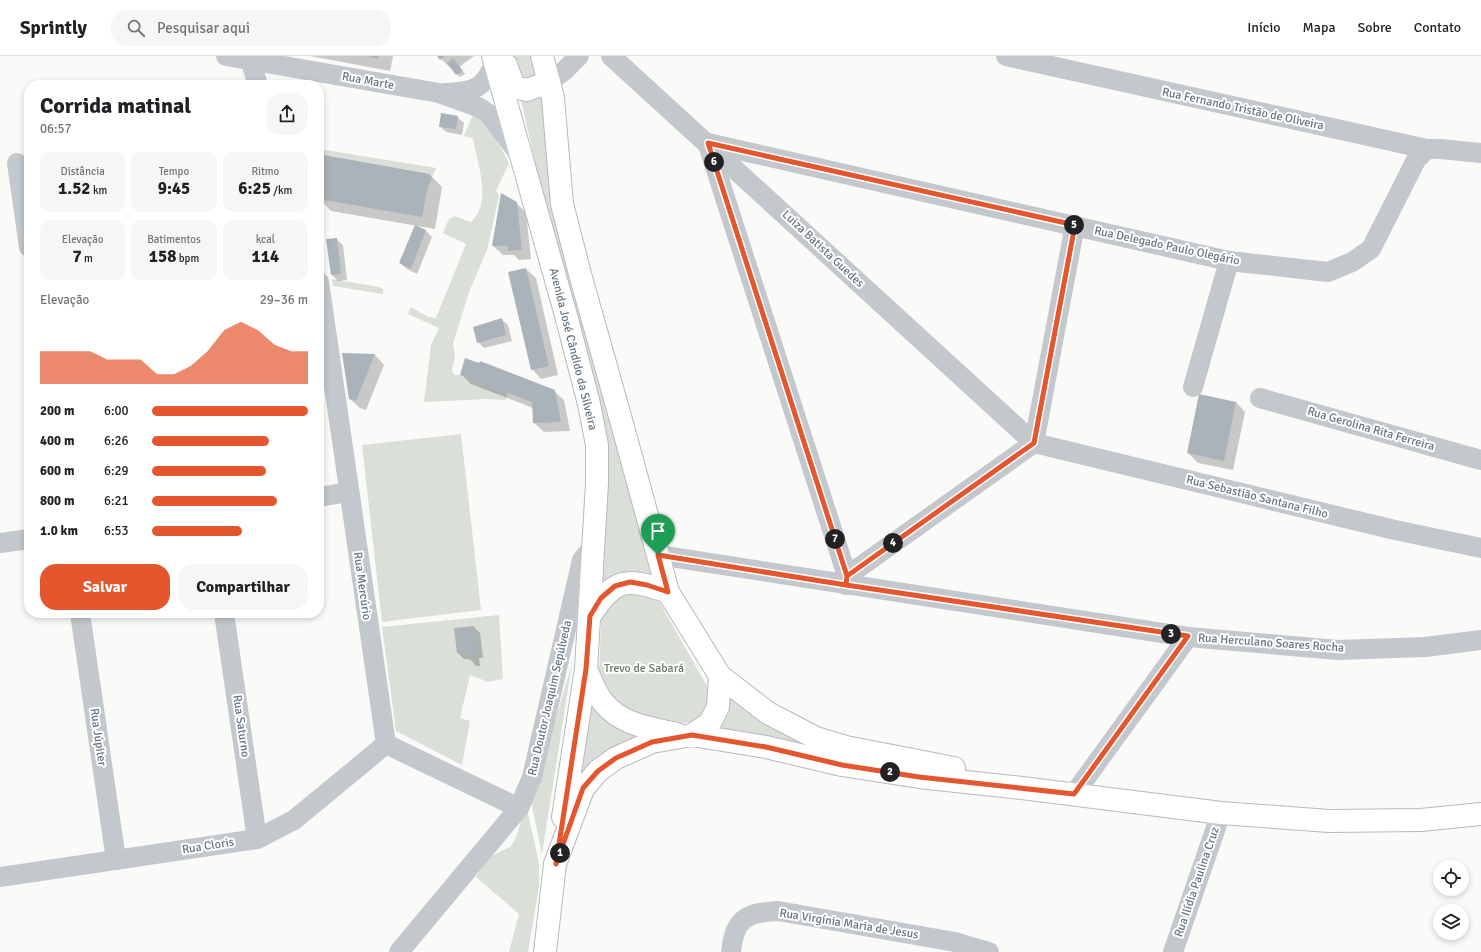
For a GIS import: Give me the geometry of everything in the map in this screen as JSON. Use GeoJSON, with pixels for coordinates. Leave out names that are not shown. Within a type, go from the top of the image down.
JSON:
{"type":"FeatureCollection","features":[{"type":"Feature","properties":{"kind":"main road","name":"Avenida José Cândido da Silveira"},"geometry":{"type":"LineString","coordinates":[[542,56],[553,98],[562,204],[668,592],[720,676]]}},
{"type":"Feature","properties":{"kind":"main road","name":"Avenida José Cândido da Silveira"},"geometry":{"type":"LineString","coordinates":[[497,58],[590,404],[597,445],[597,484],[586,669],[556,864]]}},
{"type":"Feature","properties":{"kind":"main road"},"geometry":{"type":"LineString","coordinates":[[497,58],[514,87],[527,90],[549,82]]}},
{"type":"Feature","properties":{"kind":"main road"},"geometry":{"type":"LineString","coordinates":[[590,616],[601,598],[615,586],[630,582],[647,585],[668,592]]}},
{"type":"Feature","properties":{"kind":"main road"},"geometry":{"type":"LineString","coordinates":[[586,669],[602,701],[616,716],[633,724],[688,735],[766,747],[842,765],[919,777],[1074,794],[1221,813],[1328,821],[1421,820],[1481,814]]}},
{"type":"Feature","properties":{"kind":"main road"},"geometry":{"type":"LineString","coordinates":[[545,952],[556,864],[583,788],[598,771],[616,758],[652,742],[688,735],[710,723],[718,707],[720,676]]}},
{"type":"Feature","properties":{"kind":"main road"},"geometry":{"type":"LineString","coordinates":[[720,676],[768,713],[816,738],[846,747],[987,774],[1022,788]]}},
{"type":"Feature","properties":{"kind":"street","name":"Rua Marte"},"geometry":{"type":"LineString","coordinates":[[226,56],[357,71],[439,93],[478,107],[489,114],[523,158]]}},
{"type":"Feature","properties":{"kind":"street"},"geometry":{"type":"LineString","coordinates":[[549,82],[564,71],[579,56]]}},
{"type":"Feature","properties":{"kind":"street","name":"Luiza Batista Guedes"},"geometry":{"type":"LineString","coordinates":[[611,56],[708,143],[1034,443]]}},
{"type":"Feature","properties":{"kind":"street","name":"Rua Fernando Tristão de Oliveira"},"geometry":{"type":"LineString","coordinates":[[1006,56],[1057,62],[1427,149],[1481,153]]}},
{"type":"Feature","properties":{"kind":"street"},"geometry":{"type":"LineString","coordinates":[[249,58],[256,80]]}},
{"type":"Feature","properties":{"kind":"street","name":"Rua Marte"},"geometry":{"type":"LineString","coordinates":[[439,93],[464,92],[474,89],[484,83],[490,75],[497,58]]}},
{"type":"Feature","properties":{"kind":"street"},"geometry":{"type":"LineString","coordinates":[[708,143],[846,580],[1034,443],[1075,225]]}},
{"type":"Feature","properties":{"kind":"street","name":"Rua Delegado Paulo Olegário"},"geometry":{"type":"LineString","coordinates":[[708,143],[1229,261],[1328,272],[1352,262],[1372,249],[1416,160],[1427,149]]}},
{"type":"Feature","properties":{"kind":"street"},"geometry":{"type":"LineString","coordinates":[[15,162],[24,217]]}},
{"type":"Feature","properties":{"kind":"street"},"geometry":{"type":"LineString","coordinates":[[1194,387],[1229,261]]}},
{"type":"Feature","properties":{"kind":"street","name":"Rua Mercúrio"},"geometry":{"type":"LineString","coordinates":[[324,318],[348,492],[386,744]]}},
{"type":"Feature","properties":{"kind":"street","name":"Rua Gerolina Rita Ferreira"},"geometry":{"type":"LineString","coordinates":[[1260,398],[1481,460]]}},
{"type":"Feature","properties":{"kind":"street","name":"Rua Sebastião Santana Filho"},"geometry":{"type":"LineString","coordinates":[[1034,443],[1387,528],[1481,548]]}},
{"type":"Feature","properties":{"kind":"street"},"geometry":{"type":"LineString","coordinates":[[324,496],[348,492]]}},
{"type":"Feature","properties":{"kind":"street"},"geometry":{"type":"LineString","coordinates":[[0,543],[24,540]]}},
{"type":"Feature","properties":{"kind":"street","name":"Rua Doutor Joaquim Sepúlveda"},"geometry":{"type":"LineString","coordinates":[[399,952],[519,808],[532,777],[582,560],[593,547]]}},
{"type":"Feature","properties":{"kind":"street","name":"Rua Herculano Soares Rocha"},"geometry":{"type":"LineString","coordinates":[[658,555],[846,580],[1188,636],[1338,650],[1425,646],[1481,640]]}},
{"type":"Feature","properties":{"kind":"street","name":"Rua Júpiter"},"geometry":{"type":"LineString","coordinates":[[81,618],[116,860]]}},
{"type":"Feature","properties":{"kind":"street","name":"Rua Saturno"},"geometry":{"type":"LineString","coordinates":[[225,618],[257,839]]}},
{"type":"Feature","properties":{"kind":"street"},"geometry":{"type":"LineString","coordinates":[[1074,794],[1188,636]]}},
{"type":"Feature","properties":{"kind":"street"},"geometry":{"type":"LineString","coordinates":[[386,744],[519,808]]}},
{"type":"Feature","properties":{"kind":"street","name":"Rua Cloris"},"geometry":{"type":"LineString","coordinates":[[0,877],[257,839],[294,820],[386,744]]}},
{"type":"Feature","properties":{"kind":"street","name":"Rua Ilídia Paulina Cruz"},"geometry":{"type":"LineString","coordinates":[[1173,952],[1221,813]]}},
{"type":"Feature","properties":{"kind":"street","name":"Rua Virgínia Maria de Jesus"},"geometry":{"type":"LineString","coordinates":[[731,952],[736,930],[745,918],[761,912],[778,911],[955,942],[989,952]]}},
{"type":"Feature","properties":{"kind":"green space"},"geometry":{"type":"Polygon","coordinates":[[[507,56],[534,56],[538,70],[535,78],[525,81],[507,56]]]}},
{"type":"Feature","properties":{"kind":"green space"},"geometry":{"type":"Polygon","coordinates":[[[545,95],[656,575],[647,573],[632,573],[598,587],[606,475],[521,100],[545,95]]]}},
{"type":"Feature","properties":{"kind":"green space"},"geometry":{"type":"Polygon","coordinates":[[[474,112],[498,142],[509,163],[496,191],[499,196],[487,250],[469,292],[453,344],[455,357],[452,370],[454,375],[460,375],[508,392],[506,400],[486,399],[424,402],[431,345],[439,328],[408,314],[411,307],[428,317],[436,318],[466,244],[443,233],[449,219],[454,216],[471,222],[478,214],[482,193],[480,170],[473,138],[464,136],[474,112]]]}},
{"type":"Feature","properties":{"kind":"green space"},"geometry":{"type":"Polygon","coordinates":[[[324,150],[436,168],[427,190],[430,174],[324,155],[324,150]]]}},
{"type":"Feature","properties":{"kind":"green space"},"geometry":{"type":"Polygon","coordinates":[[[332,279],[379,287],[383,289],[383,294],[333,286],[332,279]]]}},
{"type":"Feature","properties":{"kind":"green space"},"geometry":{"type":"Polygon","coordinates":[[[461,434],[481,610],[382,622],[362,445],[461,434]]]}},
{"type":"Feature","properties":{"kind":"green space","name":"Trevo de Sabará"},"geometry":{"type":"Polygon","coordinates":[[[617,591],[656,596],[711,693],[711,707],[695,722],[682,723],[629,712],[609,698],[599,673],[601,624],[603,613],[617,591]]]}},
{"type":"Feature","properties":{"kind":"green space"},"geometry":{"type":"Polygon","coordinates":[[[499,615],[503,679],[488,682],[470,675],[460,718],[470,721],[462,765],[396,731],[382,627],[499,615]]]}},
{"type":"Feature","properties":{"kind":"green space"},"geometry":{"type":"Polygon","coordinates":[[[572,664],[542,854],[531,801],[572,664]]]}},
{"type":"Feature","properties":{"kind":"green space"},"geometry":{"type":"Polygon","coordinates":[[[727,695],[848,753],[711,731],[727,695]]]}},
{"type":"Feature","properties":{"kind":"green space"},"geometry":{"type":"Polygon","coordinates":[[[589,697],[643,733],[612,748],[581,776],[581,743],[589,697]]]}},
{"type":"Feature","properties":{"kind":"green space"},"geometry":{"type":"Polygon","coordinates":[[[526,804],[539,864],[539,887],[528,952],[509,952],[519,914],[476,877],[489,857],[510,847],[516,838],[526,804]]]}},
{"type":"Feature","properties":{"kind":"building"},"geometry":{"type":"Polygon","coordinates":[[[368,56],[378,56],[378,59],[368,56]]]}},
{"type":"Feature","properties":{"kind":"building"},"geometry":{"type":"Polygon","coordinates":[[[437,56],[445,56],[440,60],[437,56]]]}},
{"type":"Feature","properties":{"kind":"building"},"geometry":{"type":"Polygon","coordinates":[[[453,58],[463,71],[456,75],[447,63],[453,58]]]}},
{"type":"Feature","properties":{"kind":"building"},"geometry":{"type":"Polygon","coordinates":[[[441,113],[458,116],[456,129],[439,127],[441,113]]]}},
{"type":"Feature","properties":{"kind":"building"},"geometry":{"type":"Polygon","coordinates":[[[324,155],[430,174],[422,217],[324,200],[324,155]]]}},
{"type":"Feature","properties":{"kind":"building"},"geometry":{"type":"Polygon","coordinates":[[[501,193],[517,202],[522,250],[508,251],[508,246],[492,246],[501,193]]]}},
{"type":"Feature","properties":{"kind":"building"},"geometry":{"type":"Polygon","coordinates":[[[415,225],[426,230],[411,269],[399,263],[415,225]]]}},
{"type":"Feature","properties":{"kind":"building"},"geometry":{"type":"Polygon","coordinates":[[[337,238],[341,274],[331,275],[326,239],[337,238]]]}},
{"type":"Feature","properties":{"kind":"building"},"geometry":{"type":"Polygon","coordinates":[[[526,268],[549,366],[531,370],[508,272],[526,268]]]}},
{"type":"Feature","properties":{"kind":"building"},"geometry":{"type":"Polygon","coordinates":[[[502,318],[506,335],[477,343],[473,327],[502,318]]]}},
{"type":"Feature","properties":{"kind":"building"},"geometry":{"type":"Polygon","coordinates":[[[342,353],[375,354],[356,401],[349,399],[342,353]]]}},
{"type":"Feature","properties":{"kind":"building"},"geometry":{"type":"Polygon","coordinates":[[[465,358],[479,363],[480,361],[555,390],[561,422],[533,423],[532,402],[460,375],[465,358]]]}},
{"type":"Feature","properties":{"kind":"building"},"geometry":{"type":"Polygon","coordinates":[[[1199,394],[1236,402],[1224,461],[1187,453],[1199,394]]]}},
{"type":"Feature","properties":{"kind":"building"},"geometry":{"type":"Polygon","coordinates":[[[474,626],[477,652],[473,652],[474,660],[469,660],[468,652],[457,653],[454,628],[474,626]]]}},
{"type":"Feature","properties":{"kind":"route"},"geometry":{"type":"LineString","coordinates":[[658,555],[668,592],[647,585],[630,582],[615,586],[601,598],[590,616],[586,669],[556,864],[583,788],[598,771],[616,758],[652,742],[692,735],[766,747],[842,765],[919,777],[1074,794],[1188,636],[846,585],[847,576],[1034,443],[1075,225],[708,143],[847,576],[846,585],[658,555]]}}]}
